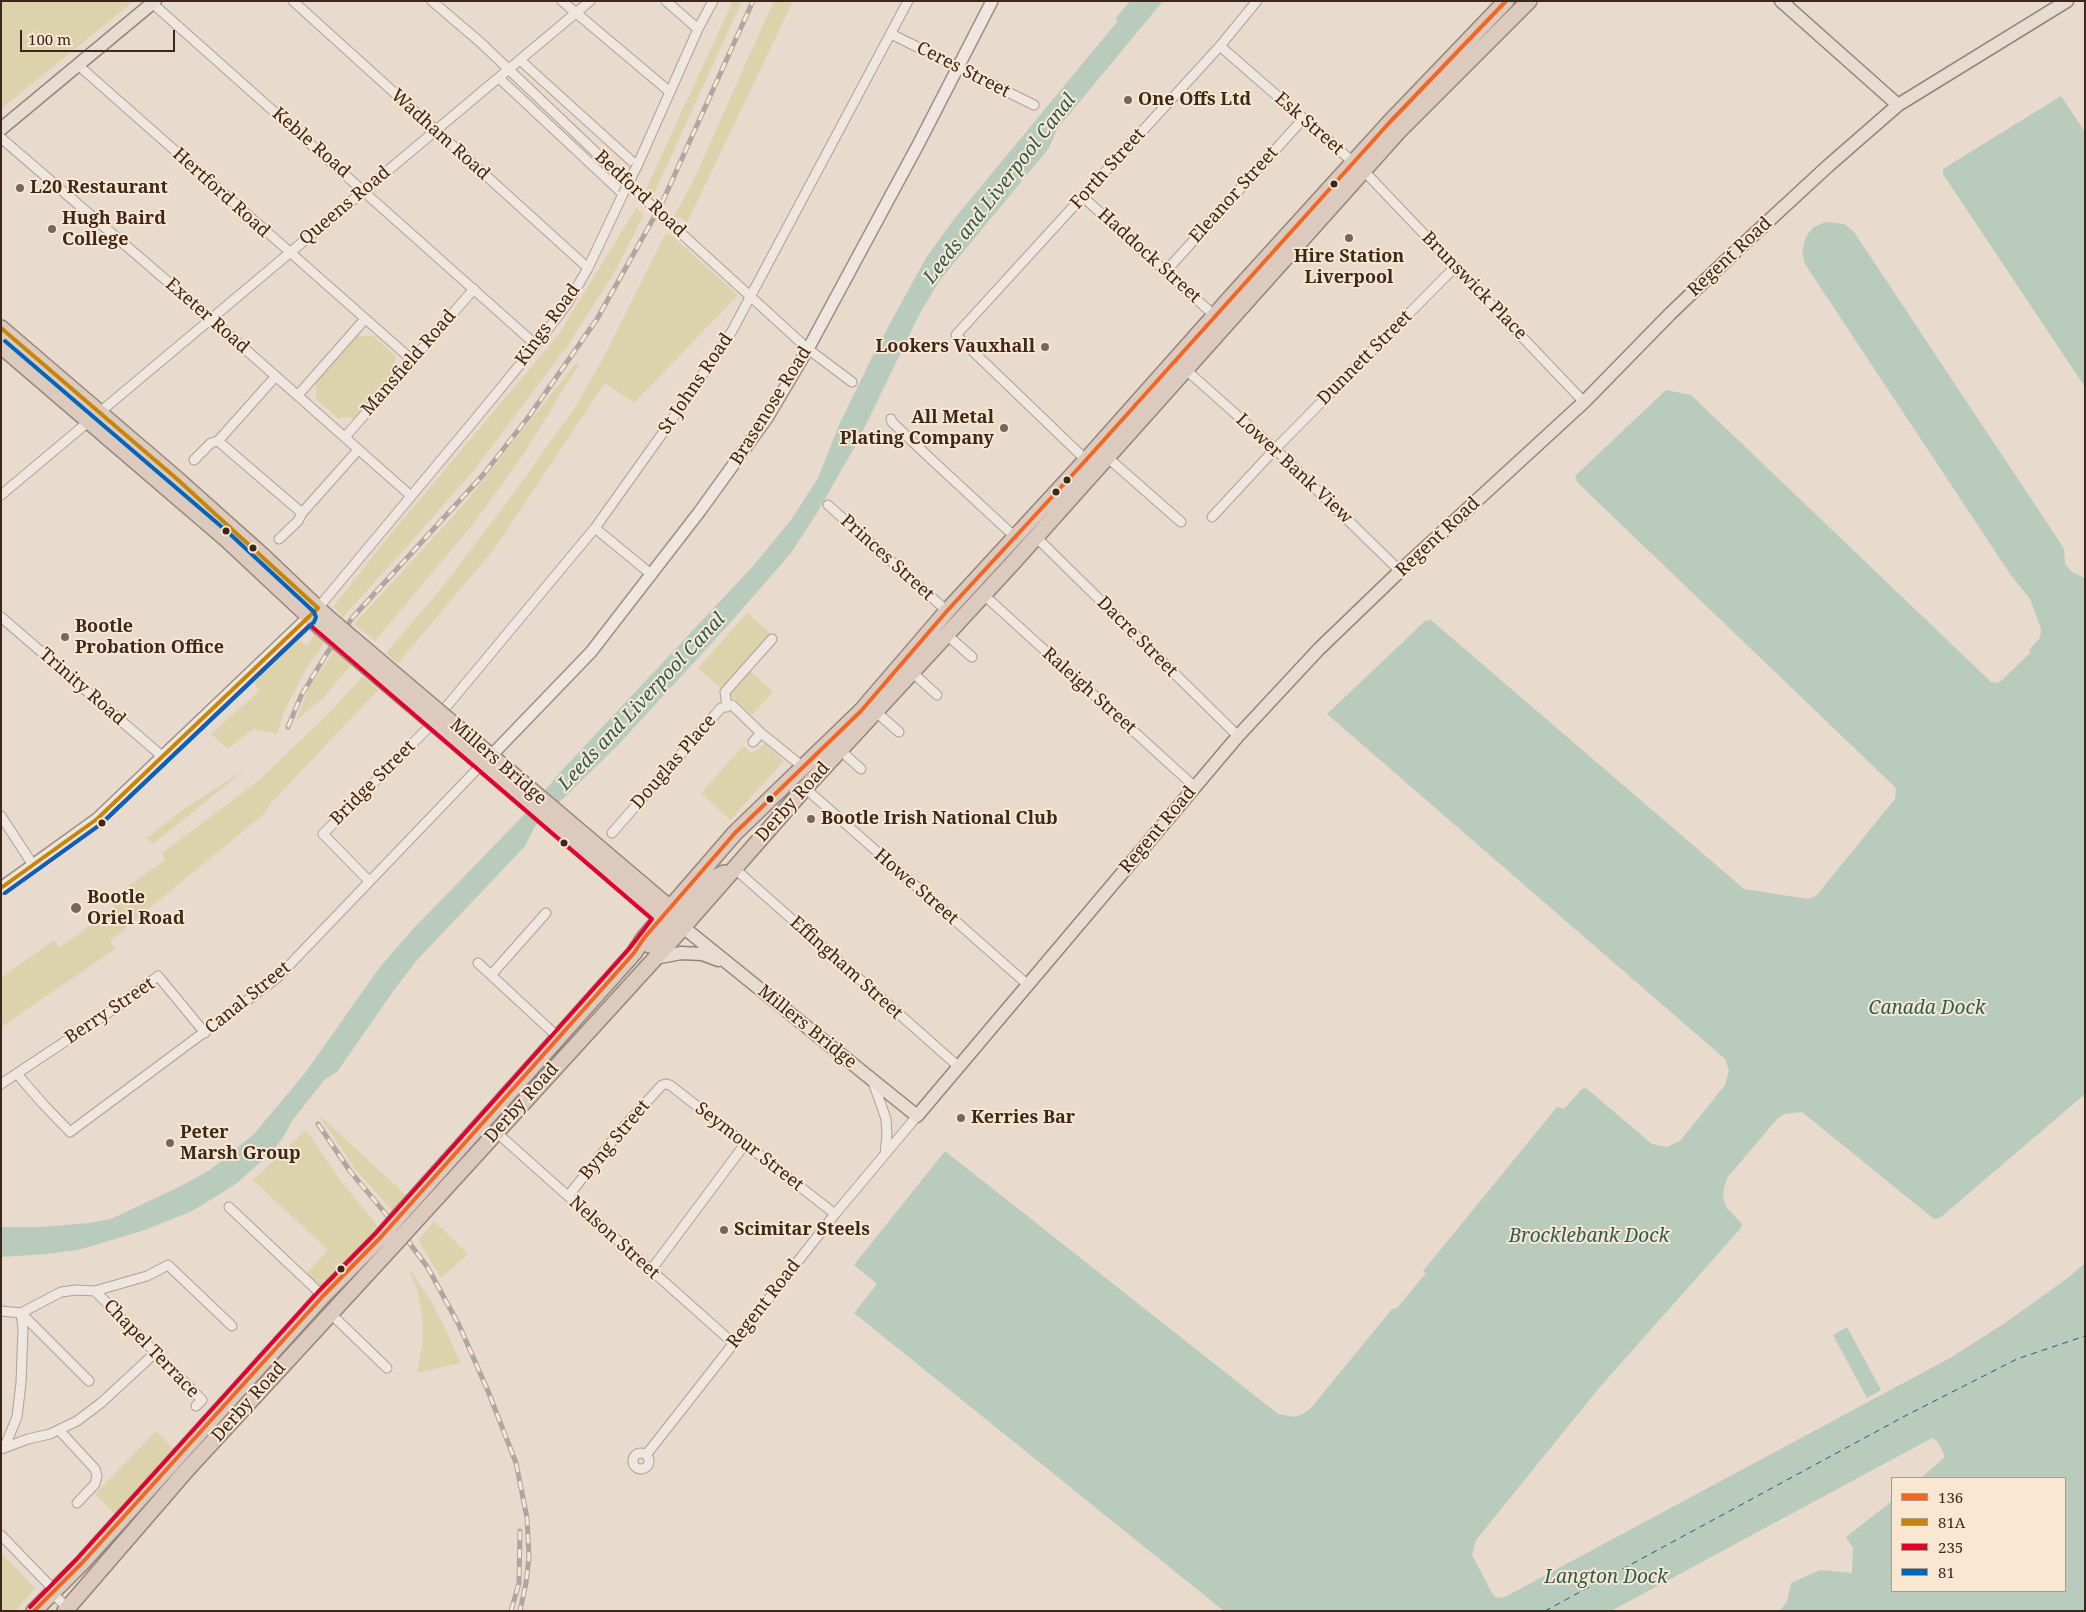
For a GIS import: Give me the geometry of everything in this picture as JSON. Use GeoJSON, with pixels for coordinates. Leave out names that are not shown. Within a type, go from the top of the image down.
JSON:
{"type":"FeatureCollection","features":[{"type":"Feature","properties":{"kind":"highway","name":"Derby Road"},"geometry":{"type":"LineString","coordinates":[[406,1221],[515,1088],[634,953],[644,938],[734,868],[875,711],[1036,537],[1185,369],[1358,166],[1506,1]]}},
{"type":"Feature","properties":{"kind":"highway","name":"Derby Road"},"geometry":{"type":"LineString","coordinates":[[68,1610],[184,1473],[330,1313],[386,1242],[496,1132],[655,958],[672,918],[735,833],[861,711],[1014,536],[1086,460],[1215,316],[1358,166],[1398,132],[1529,1]]}},
{"type":"Feature","properties":{"kind":"highway"},"geometry":{"type":"LineString","coordinates":[[1,328],[95,417]]}},
{"type":"Feature","properties":{"kind":"highway"},"geometry":{"type":"LineString","coordinates":[[1,346],[95,417]]}},
{"type":"Feature","properties":{"kind":"highway","name":"Millers Bridge"},"geometry":{"type":"LineString","coordinates":[[95,417],[226,539],[672,918]]}},
{"type":"Feature","properties":{"kind":"highway","name":"Derby Road"},"geometry":{"type":"LineString","coordinates":[[34,1611],[50,1588],[323,1296],[386,1242]]}},
{"type":"Feature","properties":{"kind":"main road","name":"Brasenose Road"},"geometry":{"type":"LineString","coordinates":[[491,764],[591,652],[652,574],[767,418],[808,349],[919,144],[992,1]]}},
{"type":"Feature","properties":{"kind":"main road"},"geometry":{"type":"LineString","coordinates":[[1781,1],[1898,105]]}},
{"type":"Feature","properties":{"kind":"main road","name":"Regent Road"},"geometry":{"type":"LineString","coordinates":[[917,1116],[1238,736],[1319,649],[1400,571],[1584,402],[1730,256],[1898,105],[2067,1]]}},
{"type":"Feature","properties":{"kind":"main road"},"geometry":{"type":"LineString","coordinates":[[1,129],[154,2]]}},
{"type":"Feature","properties":{"kind":"main road"},"geometry":{"type":"LineString","coordinates":[[1,888],[97,819],[318,616]]}},
{"type":"Feature","properties":{"kind":"main road","name":"Millers Bridge"},"geometry":{"type":"LineString","coordinates":[[672,918],[917,1116]]}},
{"type":"Feature","properties":{"kind":"main road"},"geometry":{"type":"LineString","coordinates":[[655,958],[681,953],[702,954],[728,963]]}},
{"type":"Feature","properties":{"kind":"street","name":"Wadham Road"},"geometry":{"type":"LineString","coordinates":[[293,1],[588,268]]}},
{"type":"Feature","properties":{"kind":"street","name":"Bedford Road"},"geometry":{"type":"LineString","coordinates":[[432,1],[480,42],[671,224],[808,349],[852,382]]}},
{"type":"Feature","properties":{"kind":"street"},"geometry":{"type":"LineString","coordinates":[[562,1],[670,92]]}},
{"type":"Feature","properties":{"kind":"street","name":"Queens Road"},"geometry":{"type":"LineString","coordinates":[[1,495],[590,1]]}},
{"type":"Feature","properties":{"kind":"street"},"geometry":{"type":"LineString","coordinates":[[666,1],[698,29]]}},
{"type":"Feature","properties":{"kind":"street","name":"Kings Road"},"geometry":{"type":"LineString","coordinates":[[318,616],[411,496],[536,345],[567,304],[588,268],[637,166],[698,29],[713,1]]}},
{"type":"Feature","properties":{"kind":"street","name":"St Johns Road"},"geometry":{"type":"LineString","coordinates":[[428,728],[596,528],[732,331],[908,1]]}},
{"type":"Feature","properties":{"kind":"street","name":"Forth Street"},"geometry":{"type":"LineString","coordinates":[[1086,460],[956,335],[1220,46],[1257,1]]}},
{"type":"Feature","properties":{"kind":"street","name":"Keble Road"},"geometry":{"type":"LineString","coordinates":[[154,2],[536,345]]}},
{"type":"Feature","properties":{"kind":"street","name":"Ceres Street"},"geometry":{"type":"LineString","coordinates":[[891,34],[1034,105]]}},
{"type":"Feature","properties":{"kind":"street","name":"Esk Street"},"geometry":{"type":"LineString","coordinates":[[1220,46],[1358,166]]}},
{"type":"Feature","properties":{"kind":"street","name":"Bedford Road"},"geometry":{"type":"LineString","coordinates":[[520,60],[637,166]]}},
{"type":"Feature","properties":{"kind":"street","name":"Hertford Road"},"geometry":{"type":"LineString","coordinates":[[78,65],[411,360]]}},
{"type":"Feature","properties":{"kind":"street","name":"Bedford Road"},"geometry":{"type":"LineString","coordinates":[[498,78],[623,194]]}},
{"type":"Feature","properties":{"kind":"street","name":"Eleanor Street"},"geometry":{"type":"LineString","coordinates":[[1166,271],[1303,119]]}},
{"type":"Feature","properties":{"kind":"street","name":"Exeter Road"},"geometry":{"type":"LineString","coordinates":[[1,138],[210,318],[411,496]]}},
{"type":"Feature","properties":{"kind":"street","name":"Brunswick Place"},"geometry":{"type":"LineString","coordinates":[[1358,166],[1584,402]]}},
{"type":"Feature","properties":{"kind":"street","name":"Haddock Street"},"geometry":{"type":"LineString","coordinates":[[1083,197],[1215,316]]}},
{"type":"Feature","properties":{"kind":"street","name":"Dunnett Street"},"geometry":{"type":"LineString","coordinates":[[1212,517],[1275,448],[1455,267]]}},
{"type":"Feature","properties":{"kind":"street","name":"Mansfield Road"},"geometry":{"type":"LineString","coordinates":[[345,437],[474,289]]}},
{"type":"Feature","properties":{"kind":"street"},"geometry":{"type":"LineString","coordinates":[[298,396],[365,319]]}},
{"type":"Feature","properties":{"kind":"street","name":"Lower Bank View"},"geometry":{"type":"LineString","coordinates":[[1185,369],[1275,448],[1400,571]]}},
{"type":"Feature","properties":{"kind":"street"},"geometry":{"type":"LineString","coordinates":[[194,460],[210,443],[218,441],[276,376]]}},
{"type":"Feature","properties":{"kind":"street"},"geometry":{"type":"LineString","coordinates":[[892,419],[892,422],[1014,536]]}},
{"type":"Feature","properties":{"kind":"street"},"geometry":{"type":"LineString","coordinates":[[218,441],[302,513]]}},
{"type":"Feature","properties":{"kind":"street"},"geometry":{"type":"LineString","coordinates":[[279,540],[358,450]]}},
{"type":"Feature","properties":{"kind":"street"},"geometry":{"type":"LineString","coordinates":[[1107,457],[1181,522]]}},
{"type":"Feature","properties":{"kind":"street","name":"Princes Street"},"geometry":{"type":"LineString","coordinates":[[828,505],[947,611]]}},
{"type":"Feature","properties":{"kind":"street"},"geometry":{"type":"LineString","coordinates":[[596,528],[652,574]]}},
{"type":"Feature","properties":{"kind":"street","name":"Dacre Street"},"geometry":{"type":"LineString","coordinates":[[1036,537],[1238,736]]}},
{"type":"Feature","properties":{"kind":"street","name":"Raleigh Street"},"geometry":{"type":"LineString","coordinates":[[984,595],[1195,786]]}},
{"type":"Feature","properties":{"kind":"street","name":"Trinity Road"},"geometry":{"type":"LineString","coordinates":[[1,617],[164,757]]}},
{"type":"Feature","properties":{"kind":"street"},"geometry":{"type":"LineString","coordinates":[[947,635],[972,658]]}},
{"type":"Feature","properties":{"kind":"street"},"geometry":{"type":"LineString","coordinates":[[727,707],[725,692],[772,639]]}},
{"type":"Feature","properties":{"kind":"street"},"geometry":{"type":"LineString","coordinates":[[912,673],[937,695]]}},
{"type":"Feature","properties":{"kind":"street","name":"Douglas Place"},"geometry":{"type":"LineString","coordinates":[[612,833],[721,708],[732,705],[761,733],[803,767]]}},
{"type":"Feature","properties":{"kind":"street"},"geometry":{"type":"LineString","coordinates":[[875,711],[899,732]]}},
{"type":"Feature","properties":{"kind":"street","name":"Bridge Street"},"geometry":{"type":"LineString","coordinates":[[368,881],[323,834],[428,728]]}},
{"type":"Feature","properties":{"kind":"street"},"geometry":{"type":"LineString","coordinates":[[753,742],[761,733]]}},
{"type":"Feature","properties":{"kind":"street"},"geometry":{"type":"LineString","coordinates":[[840,750],[861,770]]}},
{"type":"Feature","properties":{"kind":"street","name":"Canal Street"},"geometry":{"type":"LineString","coordinates":[[18,1074],[70,1132],[277,978],[368,881],[491,764]]}},
{"type":"Feature","properties":{"kind":"street","name":"Howe Street"},"geometry":{"type":"LineString","coordinates":[[805,788],[1028,985]]}},
{"type":"Feature","properties":{"kind":"street"},"geometry":{"type":"LineString","coordinates":[[1,816],[32,865]]}},
{"type":"Feature","properties":{"kind":"street","name":"Effingham Street"},"geometry":{"type":"LineString","coordinates":[[734,868],[959,1067]]}},
{"type":"Feature","properties":{"kind":"street"},"geometry":{"type":"LineString","coordinates":[[491,975],[546,913]]}},
{"type":"Feature","properties":{"kind":"street"},"geometry":{"type":"LineString","coordinates":[[478,963],[558,1037]]}},
{"type":"Feature","properties":{"kind":"street","name":"Berry Street"},"geometry":{"type":"LineString","coordinates":[[1,1084],[123,1003],[158,976],[204,1033]]}},
{"type":"Feature","properties":{"kind":"street"},"geometry":{"type":"LineString","coordinates":[[872,1080],[886,1119],[885,1155]]}},
{"type":"Feature","properties":{"kind":"street","name":"Seymour Street"},"geometry":{"type":"LineString","coordinates":[[662,1085],[670,1085],[835,1214]]}},
{"type":"Feature","properties":{"kind":"street","name":"Byng Street"},"geometry":{"type":"LineString","coordinates":[[568,1196],[621,1130],[662,1085]]}},
{"type":"Feature","properties":{"kind":"street","name":"Regent Road"},"geometry":{"type":"LineString","coordinates":[[646,1455],[835,1214],[917,1116]]}},
{"type":"Feature","properties":{"kind":"street","name":"Nelson Street"},"geometry":{"type":"LineString","coordinates":[[496,1132],[733,1344]]}},
{"type":"Feature","properties":{"kind":"street"},"geometry":{"type":"LineString","coordinates":[[651,1270],[746,1144]]}},
{"type":"Feature","properties":{"kind":"street"},"geometry":{"type":"LineString","coordinates":[[229,1207],[323,1296]]}},
{"type":"Feature","properties":{"kind":"street"},"geometry":{"type":"LineString","coordinates":[[1,1312],[21,1313],[61,1292],[76,1290],[95,1291],[147,1276],[168,1264],[232,1326]]}},
{"type":"Feature","properties":{"kind":"street","name":"Chapel Terrace"},"geometry":{"type":"LineString","coordinates":[[95,1291],[202,1400],[196,1406]]}},
{"type":"Feature","properties":{"kind":"street"},"geometry":{"type":"LineString","coordinates":[[21,1313],[89,1381]]}},
{"type":"Feature","properties":{"kind":"street"},"geometry":{"type":"LineString","coordinates":[[3,1448],[17,1417],[24,1329],[21,1313]]}},
{"type":"Feature","properties":{"kind":"street"},"geometry":{"type":"LineString","coordinates":[[330,1313],[387,1368]]}},
{"type":"Feature","properties":{"kind":"street"},"geometry":{"type":"LineString","coordinates":[[3,1448],[59,1430],[77,1421],[102,1402],[155,1353]]}},
{"type":"Feature","properties":{"kind":"street"},"geometry":{"type":"LineString","coordinates":[[59,1430],[95,1469],[97,1476],[95,1484],[77,1503]]}},
{"type":"Feature","properties":{"kind":"street"},"geometry":{"type":"LineString","coordinates":[[1,1534],[68,1610]]}},
{"type":"Feature","properties":{"kind":"shaded area"},"geometry":{"type":"Polygon","coordinates":[[[1,1],[134,1],[1,109],[1,1]]]}},
{"type":"Feature","properties":{"kind":"shaded area"},"geometry":{"type":"Polygon","coordinates":[[[733,1],[742,1],[652,198],[646,189],[733,1]]]}},
{"type":"Feature","properties":{"kind":"shaded area"},"geometry":{"type":"Polygon","coordinates":[[[774,1],[793,1],[687,223],[681,218],[674,217],[694,179],[774,1]]]}},
{"type":"Feature","properties":{"kind":"shaded area"},"geometry":{"type":"Polygon","coordinates":[[[636,208],[644,214],[616,270],[568,345],[474,470],[343,617],[333,607],[389,536],[559,334],[636,208]]]}},
{"type":"Feature","properties":{"kind":"shaded area"},"geometry":{"type":"Polygon","coordinates":[[[666,233],[671,235],[738,295],[634,403],[605,383],[495,548],[398,663],[386,653],[441,589],[508,501],[576,406],[605,355],[666,233]]]}},
{"type":"Feature","properties":{"kind":"shaded area"},"geometry":{"type":"Polygon","coordinates":[[[356,336],[373,336],[396,356],[393,367],[396,371],[355,420],[350,417],[338,418],[315,398],[317,389],[315,383],[356,336]]]}},
{"type":"Feature","properties":{"kind":"shaded area"},"geometry":{"type":"Polygon","coordinates":[[[576,363],[579,364],[525,452],[477,519],[375,641],[354,624],[464,504],[576,363]]]}},
{"type":"Feature","properties":{"kind":"shaded area"},"geometry":{"type":"Polygon","coordinates":[[[747,613],[771,634],[722,689],[698,668],[747,613]]]}},
{"type":"Feature","properties":{"kind":"shaded area"},"geometry":{"type":"Polygon","coordinates":[[[315,634],[325,642],[306,669],[284,711],[277,734],[253,729],[228,749],[211,734],[260,690],[254,683],[299,640],[307,646],[315,634]]]}},
{"type":"Feature","properties":{"kind":"shaded area"},"geometry":{"type":"Polygon","coordinates":[[[334,651],[351,665],[323,698],[296,721],[308,690],[334,651]]]}},
{"type":"Feature","properties":{"kind":"shaded area"},"geometry":{"type":"Polygon","coordinates":[[[748,669],[773,692],[752,715],[727,692],[748,669]]]}},
{"type":"Feature","properties":{"kind":"shaded area"},"geometry":{"type":"Polygon","coordinates":[[[363,676],[378,690],[270,804],[266,812],[110,941],[115,949],[1,1027],[1,978],[54,940],[60,947],[115,908],[110,899],[165,860],[162,853],[258,781],[329,713],[363,676]]]}},
{"type":"Feature","properties":{"kind":"shaded area"},"geometry":{"type":"Polygon","coordinates":[[[765,744],[784,761],[730,820],[701,793],[743,746],[752,754],[765,744]]]}},
{"type":"Feature","properties":{"kind":"shaded area"},"geometry":{"type":"Polygon","coordinates":[[[246,769],[153,844],[147,838],[185,808],[246,769]]]}},
{"type":"Feature","properties":{"kind":"shaded area"},"geometry":{"type":"Polygon","coordinates":[[[318,1114],[407,1196],[392,1210],[355,1169],[318,1114]]]}},
{"type":"Feature","properties":{"kind":"shaded area"},"geometry":{"type":"Polygon","coordinates":[[[306,1130],[340,1180],[378,1226],[321,1289],[305,1275],[328,1250],[253,1180],[306,1130]]]}},
{"type":"Feature","properties":{"kind":"shaded area"},"geometry":{"type":"Polygon","coordinates":[[[434,1221],[468,1254],[441,1278],[418,1240],[434,1221]]]}},
{"type":"Feature","properties":{"kind":"shaded area"},"geometry":{"type":"Polygon","coordinates":[[[408,1267],[432,1303],[460,1363],[417,1373],[423,1342],[422,1314],[418,1292],[408,1267]]]}},
{"type":"Feature","properties":{"kind":"shaded area"},"geometry":{"type":"Polygon","coordinates":[[[156,1431],[176,1451],[115,1514],[95,1494],[156,1431]]]}},
{"type":"Feature","properties":{"kind":"shaded area"},"geometry":{"type":"Polygon","coordinates":[[[1,1553],[35,1588],[15,1611],[1,1611],[1,1553]]]}},
{"type":"Feature","properties":{"kind":"water","name":"Leeds and Liverpool Canal"},"geometry":{"type":"Polygon","coordinates":[[[1130,1],[1163,1],[1057,129],[1049,148],[940,280],[920,313],[858,441],[817,513],[791,553],[730,623],[618,745],[535,826],[525,846],[417,960],[337,1072],[325,1079],[292,1121],[272,1152],[237,1183],[207,1202],[190,1212],[145,1230],[78,1250],[1,1257],[1,1227],[42,1227],[111,1219],[210,1170],[254,1134],[305,1073],[380,967],[412,930],[520,819],[565,767],[753,566],[791,520],[818,478],[839,425],[875,351],[926,258],[954,219],[1117,22],[1116,18],[1130,1]]]}},
{"type":"Feature","properties":{"kind":"water"},"geometry":{"type":"Polygon","coordinates":[[[2061,96],[2085,132],[2085,387],[1943,174],[1943,169],[2061,96]]]}},
{"type":"Feature","properties":{"kind":"water"},"geometry":{"type":"Polygon","coordinates":[[[1825,222],[1844,224],[1854,232],[2059,541],[2064,549],[2065,564],[2072,572],[2085,578],[2085,1094],[1940,1218],[1934,1219],[1802,1112],[1784,1114],[1777,1119],[1727,1178],[1723,1192],[1724,1201],[1727,1208],[1742,1224],[1740,1229],[1599,1388],[1476,1540],[1472,1555],[1492,1593],[1495,1597],[1503,1598],[1950,1358],[2008,1321],[2069,1277],[2085,1263],[2085,1611],[1780,1611],[1787,1601],[1791,1583],[1820,1570],[1852,1573],[1853,1548],[1846,1537],[1891,1502],[1891,1592],[2066,1592],[2066,1477],[1922,1477],[1945,1457],[1938,1442],[1932,1438],[1611,1611],[1224,1611],[854,1313],[877,1284],[854,1265],[945,1151],[1278,1414],[1294,1417],[1303,1414],[1311,1408],[1392,1309],[1397,1308],[1426,1273],[1423,1271],[1557,1107],[1564,1109],[1582,1089],[1586,1088],[1652,1144],[1667,1147],[1681,1140],[1725,1085],[1729,1070],[1725,1059],[1327,714],[1425,621],[1431,620],[1744,889],[1808,899],[1816,896],[1895,799],[1896,788],[1578,483],[1575,476],[1666,390],[1691,395],[1991,682],[1997,683],[2001,681],[2031,652],[2029,650],[2040,638],[2041,629],[2030,599],[2010,574],[1805,264],[1802,253],[1806,236],[1814,227],[1825,222]]]}},
{"type":"Feature","properties":{"kind":"water"},"geometry":{"type":"Polygon","coordinates":[[[1847,1327],[1881,1390],[1867,1398],[1833,1335],[1847,1327]]]}},
{"type":"Feature","properties":{"kind":"ferry route"},"geometry":{"type":"LineString","coordinates":[[1545,1611],[1905,1416],[2017,1359],[2085,1336]]}},
{"type":"Feature","properties":{"kind":"railway"},"geometry":{"type":"LineString","coordinates":[[288,727],[301,696],[327,653],[353,617],[483,475],[530,415],[597,319],[661,205],[753,1]]}},
{"type":"Feature","properties":{"kind":"railway"},"geometry":{"type":"LineString","coordinates":[[318,1124],[350,1171],[405,1237],[428,1268],[459,1325],[488,1391],[516,1463],[527,1518],[529,1557],[520,1611]]}},
{"type":"Feature","properties":{"kind":"railway"},"geometry":{"type":"LineString","coordinates":[[511,1611],[519,1583],[520,1531]]}},
{"type":"Feature","properties":{"kind":"transit line","name":"136"},"geometry":{"type":"LineString","coordinates":[[34,1611],[82,1563],[323,1296],[381,1237],[634,953],[644,938],[735,833],[861,711],[947,611],[1086,460],[1389,123],[1506,1]]}},
{"type":"Feature","properties":{"kind":"transit line","name":"81A"},"geometry":{"type":"LineString","coordinates":[[1,328],[177,479],[318,608]]}},
{"type":"Feature","properties":{"kind":"transit line","name":"81"},"geometry":{"type":"LineString","coordinates":[[5,341],[230,534],[314,612],[316,617],[314,622],[101,824],[5,893]]}},
{"type":"Feature","properties":{"kind":"transit line","name":"81A"},"geometry":{"type":"LineString","coordinates":[[1,888],[97,819],[318,608]]}},
{"type":"Feature","properties":{"kind":"transit line","name":"235"},"geometry":{"type":"LineString","coordinates":[[5,893],[101,824],[310,625],[652,919],[629,949],[376,1233],[318,1292],[77,1559],[30,1607]]}},
{"type":"Feature","properties":{"kind":"place","name":"One Offs Ltd"},"geometry":{"type":"Point","coordinates":[1128,100]}},
{"type":"Feature","properties":{"kind":"place","name":"L20 Restaurant"},"geometry":{"type":"Point","coordinates":[20,188]}},
{"type":"Feature","properties":{"kind":"place","name":"Hugh Baird College"},"geometry":{"type":"Point","coordinates":[52,229]}},
{"type":"Feature","properties":{"kind":"place","name":"Hire Station Liverpool"},"geometry":{"type":"Point","coordinates":[1349,238]}},
{"type":"Feature","properties":{"kind":"place","name":"Lookers Vauxhall"},"geometry":{"type":"Point","coordinates":[1045,347]}},
{"type":"Feature","properties":{"kind":"place","name":"All Metal Plating Company"},"geometry":{"type":"Point","coordinates":[1004,428]}},
{"type":"Feature","properties":{"kind":"place","name":"Bootle Probation Office"},"geometry":{"type":"Point","coordinates":[65,637]}},
{"type":"Feature","properties":{"kind":"place","name":"Bootle Irish National Club"},"geometry":{"type":"Point","coordinates":[811,819]}},
{"type":"Feature","properties":{"kind":"place","name":"Bootle Oriel Road"},"geometry":{"type":"Point","coordinates":[76,908]}},
{"type":"Feature","properties":{"kind":"place","name":"Kerries Bar"},"geometry":{"type":"Point","coordinates":[961,1118]}},
{"type":"Feature","properties":{"kind":"place","name":"Peter Marsh Group"},"geometry":{"type":"Point","coordinates":[170,1143]}},
{"type":"Feature","properties":{"kind":"place","name":"Scimitar Steels"},"geometry":{"type":"Point","coordinates":[724,1230]}},
{"type":"Feature","properties":{"kind":"water label","name":"Canada Dock"},"geometry":{"type":"Point","coordinates":[1927,1009]}},
{"type":"Feature","properties":{"kind":"water label","name":"Brocklebank Dock"},"geometry":{"type":"Point","coordinates":[1589,1237]}},
{"type":"Feature","properties":{"kind":"water label","name":"Langton Dock"},"geometry":{"type":"Point","coordinates":[1606,1578]}}]}
